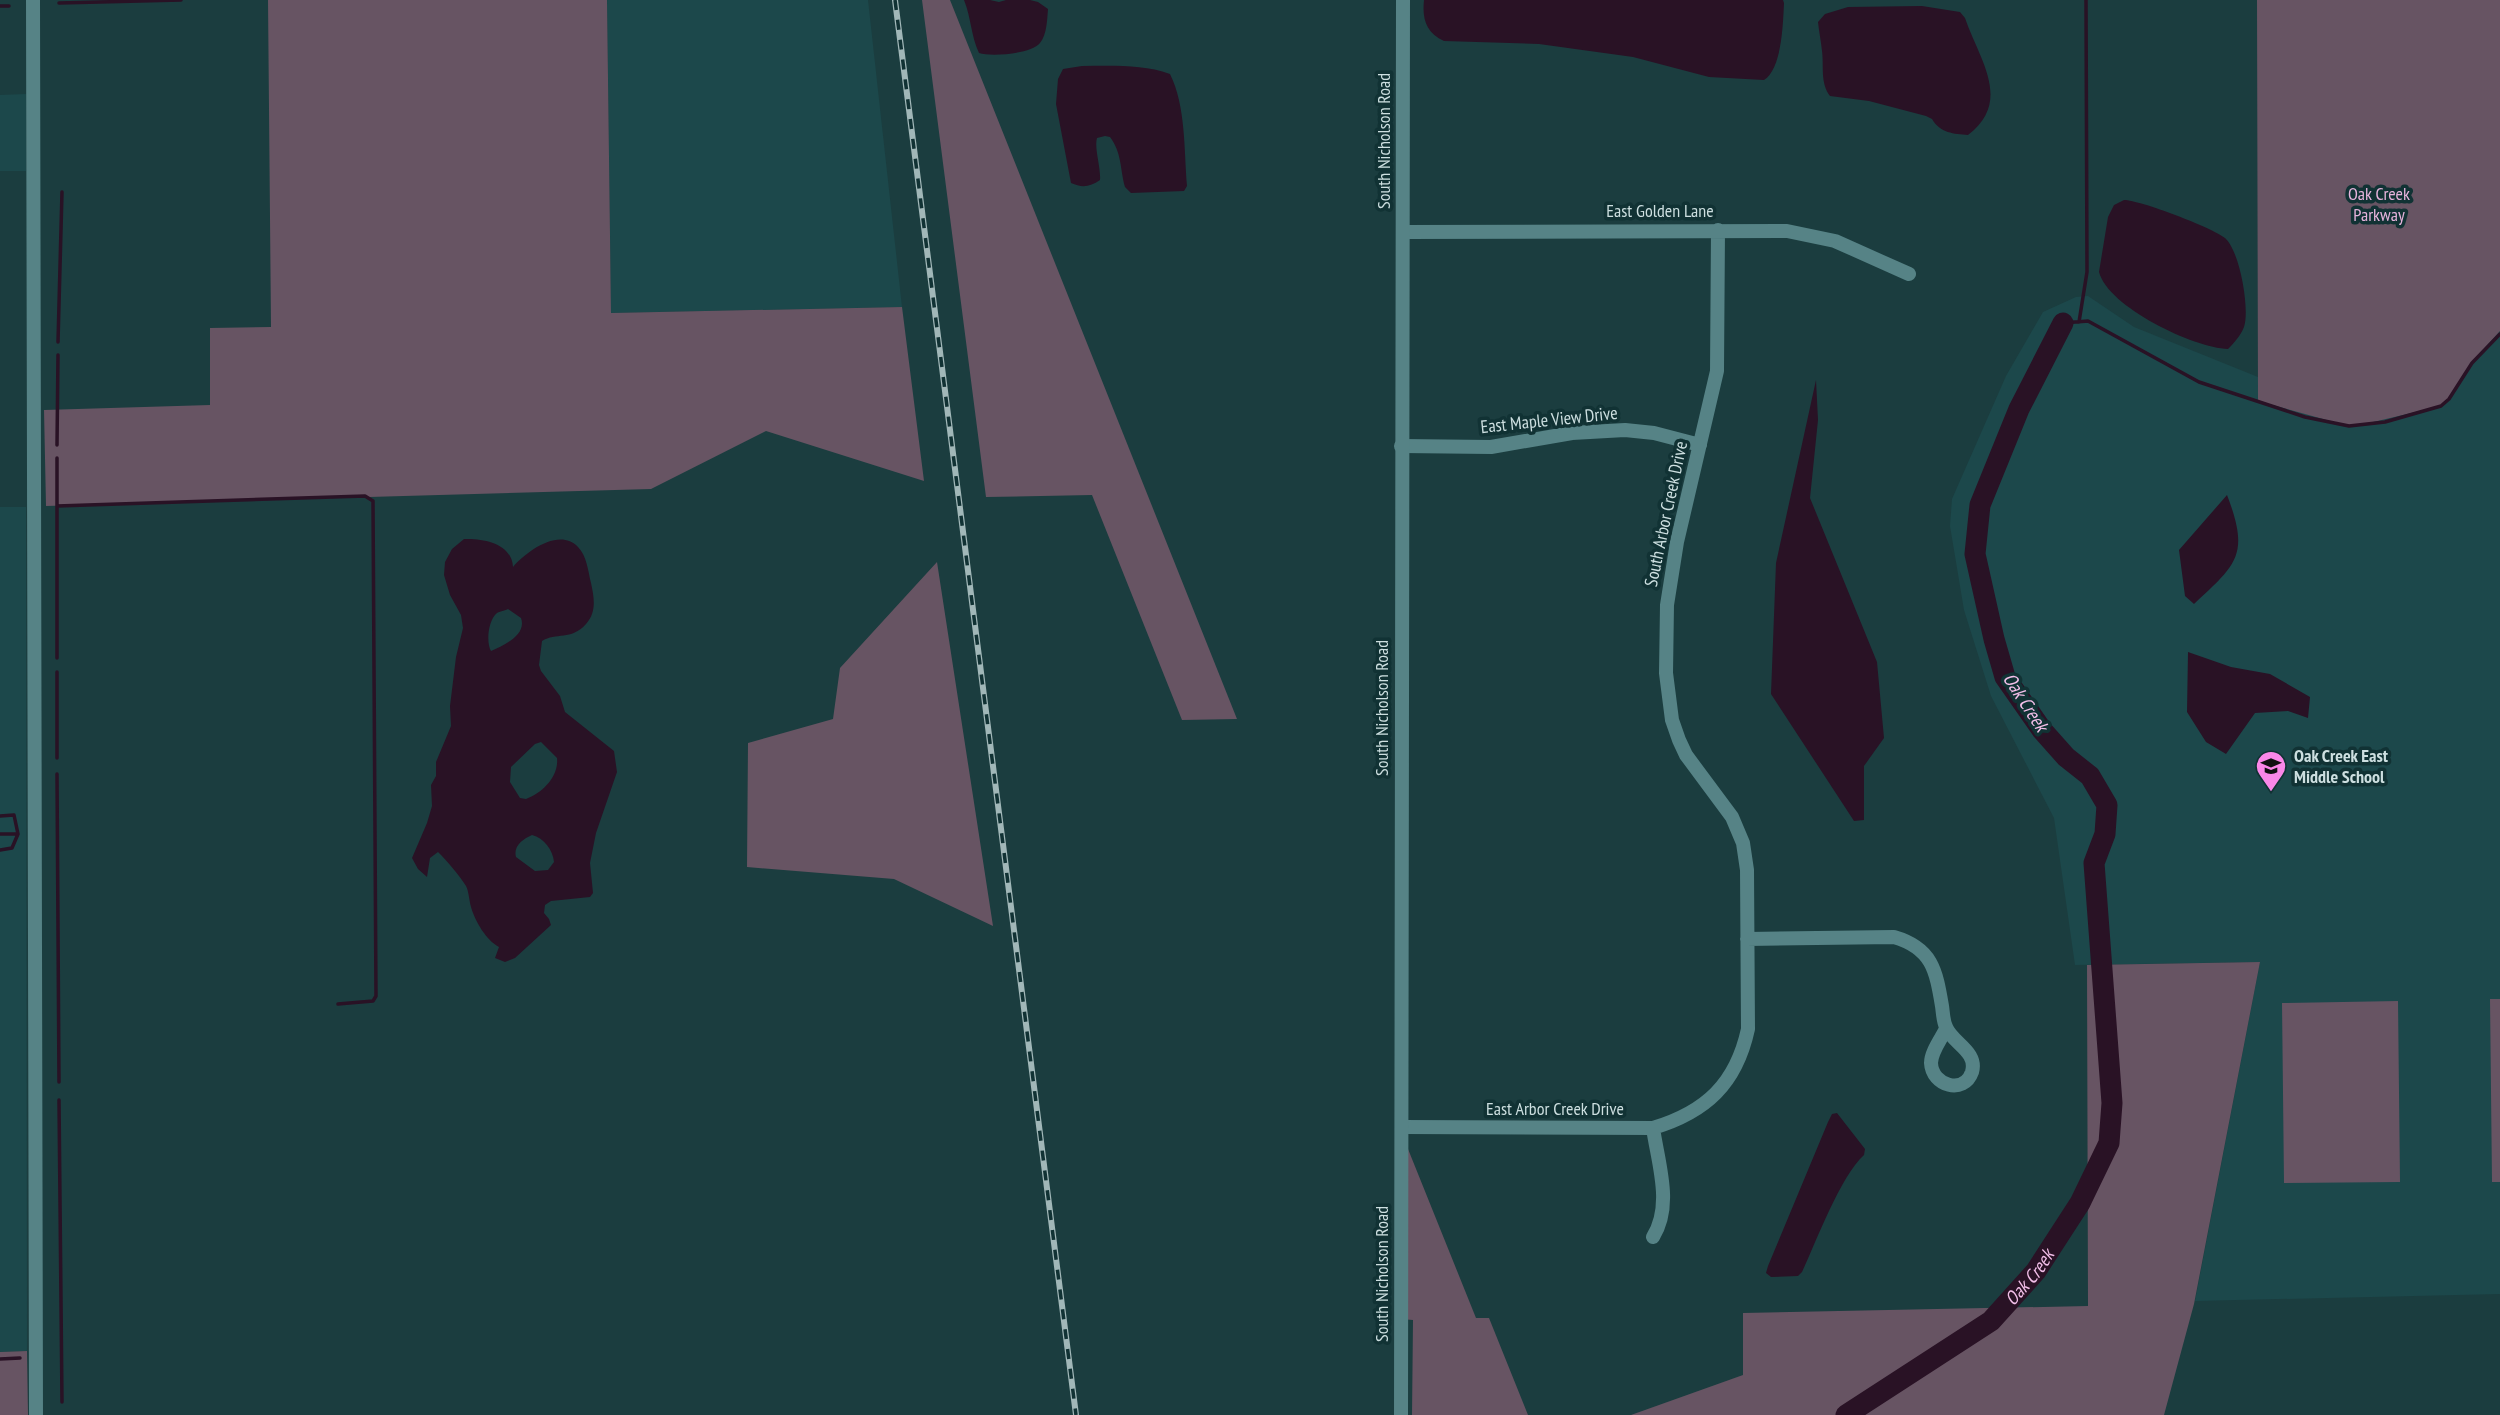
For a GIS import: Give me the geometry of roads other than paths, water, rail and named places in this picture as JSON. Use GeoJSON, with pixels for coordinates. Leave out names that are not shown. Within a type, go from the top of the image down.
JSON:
{"type":"FeatureCollection","features":[{"type":"Feature","properties":{"kind":"street"},"geometry":{"type":"LineString","coordinates":[[33,0],[36,1415]]}},
{"type":"Feature","properties":{"kind":"street","name":"South Nicholson Road"},"geometry":{"type":"LineString","coordinates":[[1401,1415],[1403,0]]}},
{"type":"Feature","properties":{"kind":"street","name":"South Arbor Creek Drive"},"geometry":{"type":"LineString","coordinates":[[1702,1106],[1719,1091],[1732,1074],[1743,1053],[1748,1029],[1747,870],[1743,843],[1732,817],[1686,755],[1672,720],[1668,687],[1667,605],[1677,542],[1717,371],[1718,230]]}},
{"type":"Feature","properties":{"kind":"street","name":"East Golden Lane"},"geometry":{"type":"LineString","coordinates":[[1404,232],[1787,231],[1835,241],[1909,274]]}},
{"type":"Feature","properties":{"kind":"street","name":"East Maple View Drive"},"geometry":{"type":"LineString","coordinates":[[1401,446],[1490,447],[1572,433],[1625,430],[1654,433],[1700,445]]}},
{"type":"Feature","properties":{"kind":"street"},"geometry":{"type":"LineString","coordinates":[[1747,939],[1894,937],[1912,942],[1924,952],[1934,967],[1946,1029]]}},
{"type":"Feature","properties":{"kind":"street","name":"East Arbor Creek Drive"},"geometry":{"type":"LineString","coordinates":[[1402,1127],[1653,1128],[1686,1116],[1702,1106]]}},
{"type":"Feature","properties":{"kind":"street"},"geometry":{"type":"LineString","coordinates":[[1653,1128],[1664,1198],[1660,1226],[1653,1237]]}},
{"type":"Feature","properties":{"kind":"waterway"},"geometry":{"type":"LineString","coordinates":[[59,3],[181,0]]}},
{"type":"Feature","properties":{"kind":"waterway"},"geometry":{"type":"LineString","coordinates":[[2079,322],[2087,272],[2086,0]]}},
{"type":"Feature","properties":{"kind":"waterway"},"geometry":{"type":"LineString","coordinates":[[0,6],[9,6]]}},
{"type":"Feature","properties":{"kind":"waterway"},"geometry":{"type":"LineString","coordinates":[[58,342],[62,192]]}},
{"type":"Feature","properties":{"kind":"waterway","name":"Oak Creek"},"geometry":{"type":"LineString","coordinates":[[2063,323],[2088,321],[2199,382],[2305,417],[2349,426],[2385,422],[2441,406],[2449,399],[2472,363],[2500,334]]}},
{"type":"Feature","properties":{"kind":"waterway","name":"Oak Creek"},"geometry":{"type":"LineString","coordinates":[[1846,1415],[1991,1321],[2036,1271],[2080,1203],[2109,1143],[2112,1103],[2094,863],[2105,834],[2107,805],[2090,776],[2066,757],[2042,730],[2005,677],[1975,554],[1980,505],[2019,409],[2063,323]]}},
{"type":"Feature","properties":{"kind":"waterway"},"geometry":{"type":"LineString","coordinates":[[57,445],[58,355]]}},
{"type":"Feature","properties":{"kind":"waterway"},"geometry":{"type":"LineString","coordinates":[[57,458],[57,658]]}},
{"type":"Feature","properties":{"kind":"waterway"},"geometry":{"type":"LineString","coordinates":[[57,506],[365,496],[373,501],[376,996],[373,1001],[338,1004]]}},
{"type":"Feature","properties":{"kind":"waterway"},"geometry":{"type":"LineString","coordinates":[[57,672],[57,758]]}},
{"type":"Feature","properties":{"kind":"waterway"},"geometry":{"type":"LineString","coordinates":[[57,774],[59,1082]]}},
{"type":"Feature","properties":{"kind":"waterway"},"geometry":{"type":"LineString","coordinates":[[0,816],[14,815],[18,834],[12,848],[0,850]]}},
{"type":"Feature","properties":{"kind":"waterway"},"geometry":{"type":"LineString","coordinates":[[0,834],[18,834]]}},
{"type":"Feature","properties":{"kind":"waterway"},"geometry":{"type":"LineString","coordinates":[[59,1100],[62,1402]]}},
{"type":"Feature","properties":{"kind":"waterway"},"geometry":{"type":"LineString","coordinates":[[0,1359],[20,1358]]}},
{"type":"Feature","properties":{"kind":"railway"},"geometry":{"type":"LineString","coordinates":[[895,0],[1076,1415]]}},
{"type":"Feature","properties":{"kind":"place","name":"Oak Creek East Middle School"},"geometry":{"type":"Point","coordinates":[2271,793]}},
{"type":"Feature","properties":{"kind":"park label","name":"Oak Creek Parkway"},"geometry":{"type":"Point","coordinates":[2379,204]}}]}
